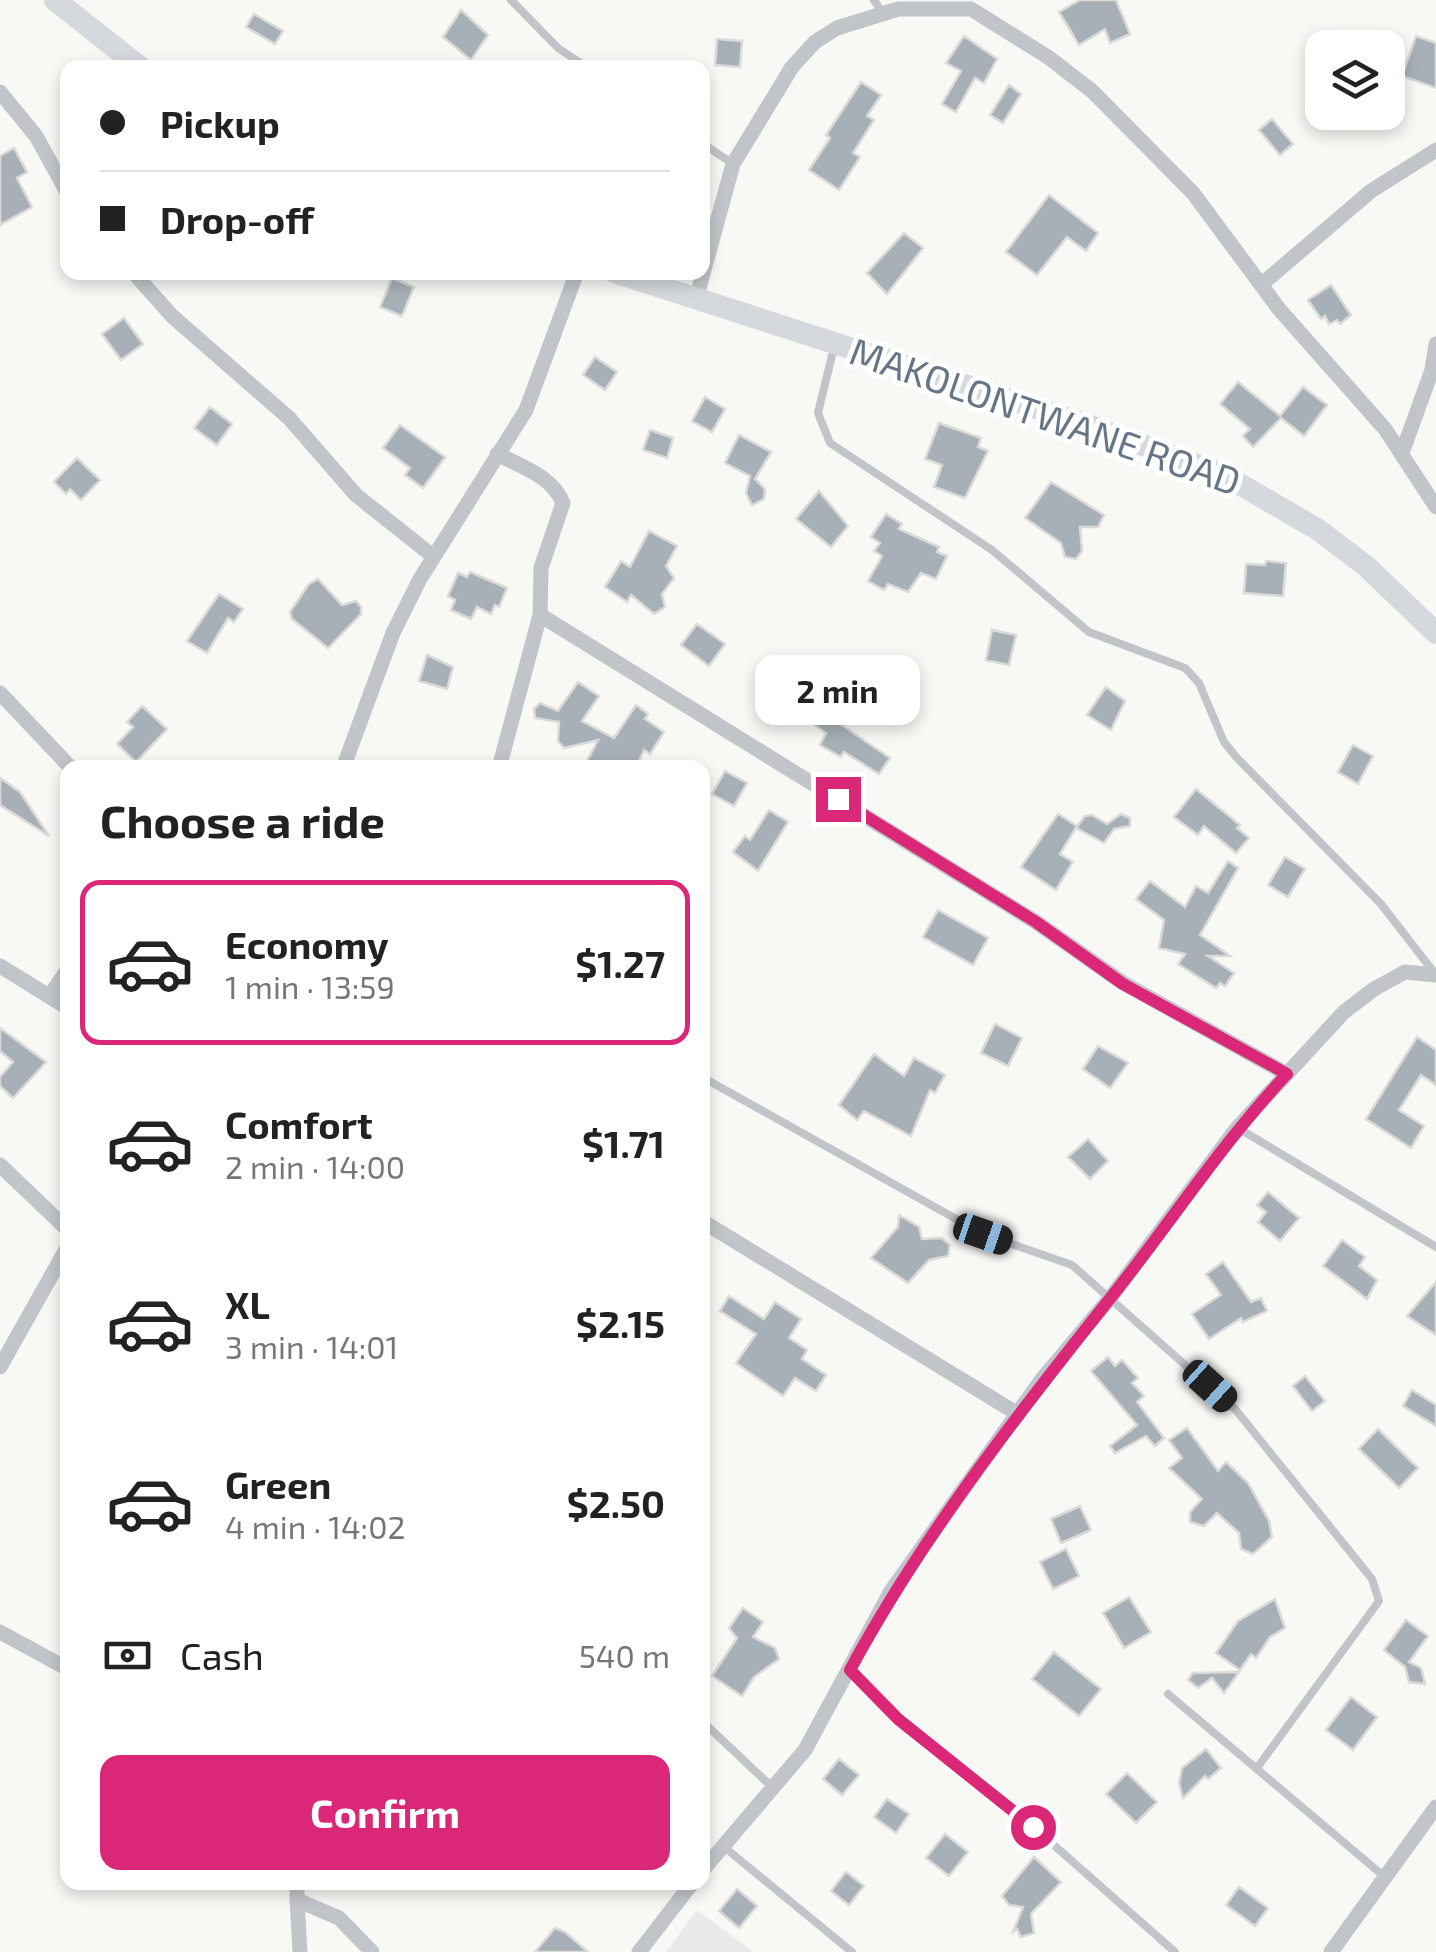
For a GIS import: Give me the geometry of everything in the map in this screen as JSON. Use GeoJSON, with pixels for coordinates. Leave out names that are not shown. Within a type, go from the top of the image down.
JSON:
{"type":"FeatureCollection","features":[{"type":"Feature","properties":{"kind":"main road"},"geometry":{"type":"LineString","coordinates":[[55,0],[131,60]]}},
{"type":"Feature","properties":{"kind":"main road","name":"MAKOLONTWANE ROAD"},"geometry":{"type":"LineString","coordinates":[[638,280],[1088,425],[1224,475],[1318,530],[1366,566],[1436,634]]}},
{"type":"Feature","properties":{"kind":"street"},"geometry":{"type":"LineString","coordinates":[[710,248],[733,164],[792,67],[814,42],[879,7],[976,4],[1092,91],[1193,193],[1262,284],[1402,453],[1436,507]]}},
{"type":"Feature","properties":{"kind":"street"},"geometry":{"type":"LineString","coordinates":[[1,95],[36,136],[60,180]]}},
{"type":"Feature","properties":{"kind":"street"},"geometry":{"type":"LineString","coordinates":[[1262,284],[1371,190],[1436,150]]}},
{"type":"Feature","properties":{"kind":"street"},"geometry":{"type":"LineString","coordinates":[[141,280],[198,340],[289,418],[356,495],[434,557]]}},
{"type":"Feature","properties":{"kind":"street"},"geometry":{"type":"LineString","coordinates":[[346,760],[393,633],[434,557],[526,410],[575,280]]}},
{"type":"Feature","properties":{"kind":"street"},"geometry":{"type":"LineString","coordinates":[[696,299],[701,280]]}},
{"type":"Feature","properties":{"kind":"street"},"geometry":{"type":"LineString","coordinates":[[1402,453],[1432,370],[1436,344]]}},
{"type":"Feature","properties":{"kind":"street"},"geometry":{"type":"LineString","coordinates":[[497,454],[545,478],[557,488],[563,503],[541,568],[540,615],[501,760]]}},
{"type":"Feature","properties":{"kind":"street"},"geometry":{"type":"LineString","coordinates":[[540,615],[1036,922],[1123,984],[1287,1074]]}},
{"type":"Feature","properties":{"kind":"street"},"geometry":{"type":"LineString","coordinates":[[0,692],[64,760]]}},
{"type":"Feature","properties":{"kind":"street"},"geometry":{"type":"LineString","coordinates":[[0,966],[60,1001]]}},
{"type":"Feature","properties":{"kind":"street"},"geometry":{"type":"LineString","coordinates":[[710,1861],[812,1738],[891,1592],[1018,1414],[1237,1128],[1344,1012],[1405,972],[1436,975]]}},
{"type":"Feature","properties":{"kind":"street"},"geometry":{"type":"LineString","coordinates":[[51,994],[60,981]]}},
{"type":"Feature","properties":{"kind":"street"},"geometry":{"type":"LineString","coordinates":[[0,1164],[60,1222]]}},
{"type":"Feature","properties":{"kind":"street"},"geometry":{"type":"LineString","coordinates":[[710,1226],[1018,1414]]}},
{"type":"Feature","properties":{"kind":"street"},"geometry":{"type":"LineString","coordinates":[[0,1367],[60,1260]]}},
{"type":"Feature","properties":{"kind":"street"},"geometry":{"type":"LineString","coordinates":[[0,1632],[60,1665]]}},
{"type":"Feature","properties":{"kind":"street"},"geometry":{"type":"LineString","coordinates":[[1331,1952],[1436,1807]]}},
{"type":"Feature","properties":{"kind":"street"},"geometry":{"type":"LineString","coordinates":[[639,1952],[688,1890]]}},
{"type":"Feature","properties":{"kind":"street"},"geometry":{"type":"LineString","coordinates":[[297,1891],[300,1952]]}},
{"type":"Feature","properties":{"kind":"street"},"geometry":{"type":"LineString","coordinates":[[297,1891],[340,1918],[372,1952]]}},
{"type":"Feature","properties":{"kind":"lane"},"geometry":{"type":"LineString","coordinates":[[514,1],[558,48],[576,60]]}},
{"type":"Feature","properties":{"kind":"lane"},"geometry":{"type":"LineString","coordinates":[[710,148],[733,164]]}},
{"type":"Feature","properties":{"kind":"lane"},"geometry":{"type":"LineString","coordinates":[[835,344],[818,413],[830,442],[992,550],[1088,632],[1185,668],[1198,683],[1224,742],[1237,758],[1382,904],[1436,975]]}},
{"type":"Feature","properties":{"kind":"lane"},"geometry":{"type":"LineString","coordinates":[[710,1081],[983,1234],[1072,1266],[1235,1409],[1378,1590],[1379,1601],[1257,1768]]}},
{"type":"Feature","properties":{"kind":"lane"},"geometry":{"type":"LineString","coordinates":[[1237,1128],[1436,1247]]}},
{"type":"Feature","properties":{"kind":"lane"},"geometry":{"type":"LineString","coordinates":[[850,1670],[898,1719],[1005,1802],[1174,1952]]}},
{"type":"Feature","properties":{"kind":"lane"},"geometry":{"type":"LineString","coordinates":[[1168,1694],[1386,1878]]}},
{"type":"Feature","properties":{"kind":"lane"},"geometry":{"type":"LineString","coordinates":[[710,1728],[774,1788]]}},
{"type":"Feature","properties":{"kind":"lane"},"geometry":{"type":"LineString","coordinates":[[722,1846],[852,1952]]}},
{"type":"Feature","properties":{"kind":"shaded area"},"geometry":{"type":"Polygon","coordinates":[[[697,1910],[754,1952],[666,1952],[697,1910]]]}},
{"type":"Feature","properties":{"kind":"building"},"geometry":{"type":"Polygon","coordinates":[[[1080,0],[1116,0],[1130,34],[1110,43],[1105,29],[1079,45],[1059,12],[1080,0]]]}},
{"type":"Feature","properties":{"kind":"building"},"geometry":{"type":"Polygon","coordinates":[[[461,10],[488,35],[471,60],[443,37],[461,10]]]}},
{"type":"Feature","properties":{"kind":"building"},"geometry":{"type":"Polygon","coordinates":[[[254,14],[283,31],[275,44],[246,27],[254,14]]]}},
{"type":"Feature","properties":{"kind":"building"},"geometry":{"type":"Polygon","coordinates":[[[964,36],[997,59],[984,83],[975,78],[956,112],[942,104],[961,71],[946,63],[964,36]]]}},
{"type":"Feature","properties":{"kind":"building"},"geometry":{"type":"Polygon","coordinates":[[[1416,36],[1436,43],[1436,88],[1405,77],[1416,36]]]}},
{"type":"Feature","properties":{"kind":"building"},"geometry":{"type":"Polygon","coordinates":[[[717,39],[742,41],[740,67],[715,65],[717,39]]]}},
{"type":"Feature","properties":{"kind":"building"},"geometry":{"type":"Polygon","coordinates":[[[861,82],[881,95],[867,116],[874,120],[853,153],[860,157],[839,190],[809,170],[830,138],[826,135],[861,82]]]}},
{"type":"Feature","properties":{"kind":"building"},"geometry":{"type":"Polygon","coordinates":[[[1009,85],[1021,94],[1003,123],[990,115],[1009,85]]]}},
{"type":"Feature","properties":{"kind":"building"},"geometry":{"type":"Polygon","coordinates":[[[1272,119],[1293,144],[1280,155],[1259,130],[1272,119]]]}},
{"type":"Feature","properties":{"kind":"building"},"geometry":{"type":"Polygon","coordinates":[[[14,148],[27,172],[17,178],[32,207],[0,225],[0,156],[14,148]]]}},
{"type":"Feature","properties":{"kind":"building"},"geometry":{"type":"Polygon","coordinates":[[[1049,195],[1098,233],[1086,251],[1067,237],[1037,275],[1006,252],[1049,195]]]}},
{"type":"Feature","properties":{"kind":"building"},"geometry":{"type":"Polygon","coordinates":[[[904,233],[923,248],[887,294],[867,273],[904,233]]]}},
{"type":"Feature","properties":{"kind":"building"},"geometry":{"type":"Polygon","coordinates":[[[391,280],[414,287],[402,316],[380,307],[391,280]]]}},
{"type":"Feature","properties":{"kind":"building"},"geometry":{"type":"Polygon","coordinates":[[[1331,285],[1351,315],[1340,324],[1337,320],[1329,324],[1325,316],[1321,319],[1308,300],[1331,285]]]}},
{"type":"Feature","properties":{"kind":"building"},"geometry":{"type":"Polygon","coordinates":[[[124,318],[143,344],[121,360],[102,334],[124,318]]]}},
{"type":"Feature","properties":{"kind":"building"},"geometry":{"type":"Polygon","coordinates":[[[595,357],[617,372],[605,390],[583,375],[595,357]]]}},
{"type":"Feature","properties":{"kind":"building"},"geometry":{"type":"Polygon","coordinates":[[[1238,382],[1280,416],[1303,387],[1327,405],[1304,436],[1281,418],[1253,447],[1243,436],[1250,429],[1220,404],[1238,382]]]}},
{"type":"Feature","properties":{"kind":"building"},"geometry":{"type":"Polygon","coordinates":[[[705,397],[725,409],[712,432],[692,421],[705,397]]]}},
{"type":"Feature","properties":{"kind":"building"},"geometry":{"type":"Polygon","coordinates":[[[210,407],[232,424],[217,445],[194,428],[210,407]]]}},
{"type":"Feature","properties":{"kind":"building"},"geometry":{"type":"Polygon","coordinates":[[[939,423],[981,438],[978,447],[988,451],[965,498],[934,487],[942,465],[925,459],[939,423]]]}},
{"type":"Feature","properties":{"kind":"building"},"geometry":{"type":"Polygon","coordinates":[[[400,425],[445,457],[423,488],[405,475],[410,468],[383,448],[400,425]]]}},
{"type":"Feature","properties":{"kind":"building"},"geometry":{"type":"Polygon","coordinates":[[[650,430],[673,438],[667,458],[643,450],[650,430]]]}},
{"type":"Feature","properties":{"kind":"building"},"geometry":{"type":"Polygon","coordinates":[[[739,435],[771,452],[755,479],[765,489],[764,499],[752,505],[746,493],[750,476],[725,463],[739,435]]]}},
{"type":"Feature","properties":{"kind":"building"},"geometry":{"type":"Polygon","coordinates":[[[77,458],[100,480],[81,500],[70,489],[66,494],[54,482],[77,458]]]}},
{"type":"Feature","properties":{"kind":"building"},"geometry":{"type":"Polygon","coordinates":[[[1051,482],[1104,515],[1098,527],[1080,527],[1082,551],[1076,559],[1065,557],[1061,543],[1025,518],[1051,482]]]}},
{"type":"Feature","properties":{"kind":"building"},"geometry":{"type":"Polygon","coordinates":[[[819,491],[848,526],[831,547],[796,519],[819,491]]]}},
{"type":"Feature","properties":{"kind":"building"},"geometry":{"type":"Polygon","coordinates":[[[886,514],[902,524],[899,529],[939,547],[937,552],[947,556],[936,579],[921,573],[908,592],[888,584],[884,590],[868,581],[882,556],[874,551],[880,543],[871,537],[886,514]]]}},
{"type":"Feature","properties":{"kind":"building"},"geometry":{"type":"Polygon","coordinates":[[[649,531],[677,546],[666,566],[674,578],[662,594],[665,607],[654,614],[631,595],[627,602],[605,587],[621,561],[630,567],[649,531]]]}},
{"type":"Feature","properties":{"kind":"building"},"geometry":{"type":"Polygon","coordinates":[[[1266,561],[1286,563],[1283,596],[1244,593],[1246,564],[1265,565],[1266,561]]]}},
{"type":"Feature","properties":{"kind":"building"},"geometry":{"type":"Polygon","coordinates":[[[470,572],[507,588],[499,607],[495,605],[491,614],[477,607],[471,619],[451,610],[455,600],[448,596],[458,573],[467,577],[470,572]]]}},
{"type":"Feature","properties":{"kind":"building"},"geometry":{"type":"Polygon","coordinates":[[[318,579],[342,605],[356,601],[361,607],[361,614],[328,648],[292,619],[290,612],[309,584],[318,579]]]}},
{"type":"Feature","properties":{"kind":"building"},"geometry":{"type":"Polygon","coordinates":[[[219,594],[243,609],[234,622],[228,618],[207,653],[187,641],[219,594]]]}},
{"type":"Feature","properties":{"kind":"building"},"geometry":{"type":"Polygon","coordinates":[[[697,624],[725,644],[709,666],[681,645],[697,624]]]}},
{"type":"Feature","properties":{"kind":"building"},"geometry":{"type":"Polygon","coordinates":[[[992,630],[1016,635],[1009,665],[986,660],[992,630]]]}},
{"type":"Feature","properties":{"kind":"building"},"geometry":{"type":"Polygon","coordinates":[[[427,655],[453,667],[447,689],[419,681],[427,655]]]}},
{"type":"Feature","properties":{"kind":"building"},"geometry":{"type":"Polygon","coordinates":[[[578,682],[599,696],[582,721],[614,738],[636,705],[648,714],[645,719],[664,732],[650,754],[644,750],[640,760],[588,760],[598,740],[564,748],[558,741],[559,722],[535,718],[534,709],[540,703],[558,711],[578,682]]]}},
{"type":"Feature","properties":{"kind":"building"},"geometry":{"type":"Polygon","coordinates":[[[1106,687],[1125,701],[1111,730],[1087,715],[1106,687]]]}},
{"type":"Feature","properties":{"kind":"building"},"geometry":{"type":"Polygon","coordinates":[[[811,694],[837,713],[833,719],[890,758],[879,774],[844,752],[841,757],[820,745],[826,733],[798,714],[811,694]]]}},
{"type":"Feature","properties":{"kind":"building"},"geometry":{"type":"Polygon","coordinates":[[[142,706],[167,729],[134,760],[117,744],[133,727],[127,722],[142,706]]]}},
{"type":"Feature","properties":{"kind":"building"},"geometry":{"type":"Polygon","coordinates":[[[1353,745],[1373,756],[1358,784],[1338,772],[1353,745]]]}},
{"type":"Feature","properties":{"kind":"building"},"geometry":{"type":"Polygon","coordinates":[[[725,771],[747,783],[734,806],[712,794],[725,771]]]}},
{"type":"Feature","properties":{"kind":"building"},"geometry":{"type":"Polygon","coordinates":[[[0,778],[20,792],[49,836],[0,805],[0,778]]]}},
{"type":"Feature","properties":{"kind":"building"},"geometry":{"type":"Polygon","coordinates":[[[1196,789],[1240,825],[1237,828],[1249,838],[1236,853],[1204,826],[1198,835],[1174,817],[1196,789]]]}},
{"type":"Feature","properties":{"kind":"building"},"geometry":{"type":"Polygon","coordinates":[[[769,810],[788,822],[758,871],[733,852],[745,836],[750,840],[769,810]]]}},
{"type":"Feature","properties":{"kind":"building"},"geometry":{"type":"Polygon","coordinates":[[[1058,814],[1077,826],[1060,854],[1073,862],[1056,890],[1021,867],[1058,814]]]}},
{"type":"Feature","properties":{"kind":"building"},"geometry":{"type":"Polygon","coordinates":[[[1121,814],[1130,818],[1130,826],[1114,829],[1104,843],[1076,828],[1085,816],[1092,815],[1107,824],[1121,814]]]}},
{"type":"Feature","properties":{"kind":"building"},"geometry":{"type":"Polygon","coordinates":[[[1285,857],[1305,869],[1288,897],[1268,885],[1285,857]]]}},
{"type":"Feature","properties":{"kind":"building"},"geometry":{"type":"Polygon","coordinates":[[[1228,861],[1238,868],[1200,935],[1230,956],[1208,956],[1234,973],[1225,986],[1220,983],[1216,988],[1178,964],[1185,954],[1159,948],[1164,920],[1136,899],[1150,881],[1185,907],[1196,886],[1208,893],[1228,861]]]}},
{"type":"Feature","properties":{"kind":"building"},"geometry":{"type":"Polygon","coordinates":[[[938,910],[988,938],[973,965],[923,937],[938,910]]]}},
{"type":"Feature","properties":{"kind":"building"},"geometry":{"type":"Polygon","coordinates":[[[995,1024],[1022,1038],[1008,1066],[981,1053],[995,1024]]]}},
{"type":"Feature","properties":{"kind":"building"},"geometry":{"type":"Polygon","coordinates":[[[0,1028],[46,1062],[13,1098],[0,1086],[0,1077],[13,1062],[0,1051],[0,1028]]]}},
{"type":"Feature","properties":{"kind":"building"},"geometry":{"type":"Polygon","coordinates":[[[1417,1037],[1436,1050],[1436,1085],[1421,1075],[1399,1110],[1424,1126],[1411,1148],[1366,1119],[1417,1037]]]}},
{"type":"Feature","properties":{"kind":"building"},"geometry":{"type":"Polygon","coordinates":[[[1098,1046],[1128,1063],[1110,1088],[1083,1069],[1098,1046]]]}},
{"type":"Feature","properties":{"kind":"building"},"geometry":{"type":"Polygon","coordinates":[[[874,1054],[904,1076],[914,1058],[945,1075],[935,1093],[930,1090],[911,1136],[864,1111],[857,1120],[839,1105],[874,1054]]]}},
{"type":"Feature","properties":{"kind":"building"},"geometry":{"type":"Polygon","coordinates":[[[1088,1139],[1108,1161],[1090,1179],[1068,1157],[1088,1139]]]}},
{"type":"Feature","properties":{"kind":"building"},"geometry":{"type":"Polygon","coordinates":[[[1268,1192],[1299,1218],[1280,1241],[1258,1222],[1266,1212],[1257,1205],[1268,1192]]]}},
{"type":"Feature","properties":{"kind":"building"},"geometry":{"type":"Polygon","coordinates":[[[899,1215],[919,1227],[922,1239],[942,1238],[950,1245],[948,1256],[929,1260],[908,1283],[871,1258],[898,1227],[899,1215]]]}},
{"type":"Feature","properties":{"kind":"building"},"geometry":{"type":"Polygon","coordinates":[[[1342,1240],[1365,1257],[1359,1266],[1377,1280],[1367,1299],[1323,1266],[1342,1240]]]}},
{"type":"Feature","properties":{"kind":"building"},"geometry":{"type":"Polygon","coordinates":[[[1223,1262],[1251,1302],[1261,1298],[1267,1311],[1243,1322],[1241,1318],[1209,1339],[1192,1314],[1221,1295],[1206,1274],[1223,1262]]]}},
{"type":"Feature","properties":{"kind":"building"},"geometry":{"type":"Polygon","coordinates":[[[1436,1282],[1436,1335],[1407,1316],[1436,1282]]]}},
{"type":"Feature","properties":{"kind":"building"},"geometry":{"type":"Polygon","coordinates":[[[729,1296],[764,1319],[775,1302],[801,1319],[789,1338],[807,1350],[802,1359],[826,1375],[816,1391],[795,1378],[783,1396],[736,1363],[756,1334],[720,1311],[729,1296]]]}},
{"type":"Feature","properties":{"kind":"building"},"geometry":{"type":"Polygon","coordinates":[[[1108,1357],[1115,1366],[1122,1360],[1138,1378],[1132,1383],[1144,1396],[1137,1402],[1164,1438],[1155,1446],[1146,1436],[1115,1453],[1110,1446],[1137,1425],[1091,1371],[1108,1357]]]}},
{"type":"Feature","properties":{"kind":"building"},"geometry":{"type":"Polygon","coordinates":[[[1305,1376],[1325,1401],[1312,1411],[1293,1386],[1305,1376]]]}},
{"type":"Feature","properties":{"kind":"building"},"geometry":{"type":"Polygon","coordinates":[[[1412,1390],[1436,1405],[1436,1426],[1403,1406],[1412,1390]]]}},
{"type":"Feature","properties":{"kind":"building"},"geometry":{"type":"Polygon","coordinates":[[[1187,1428],[1218,1471],[1226,1462],[1248,1483],[1269,1521],[1272,1537],[1253,1554],[1241,1549],[1239,1533],[1217,1513],[1204,1526],[1190,1522],[1190,1512],[1202,1499],[1169,1468],[1182,1458],[1169,1440],[1187,1428]]]}},
{"type":"Feature","properties":{"kind":"building"},"geometry":{"type":"Polygon","coordinates":[[[1378,1429],[1418,1468],[1399,1488],[1359,1449],[1378,1429]]]}},
{"type":"Feature","properties":{"kind":"building"},"geometry":{"type":"Polygon","coordinates":[[[1080,1506],[1091,1530],[1061,1543],[1051,1519],[1080,1506]]]}},
{"type":"Feature","properties":{"kind":"building"},"geometry":{"type":"Polygon","coordinates":[[[1066,1549],[1079,1576],[1053,1589],[1040,1562],[1066,1549]]]}},
{"type":"Feature","properties":{"kind":"building"},"geometry":{"type":"Polygon","coordinates":[[[1129,1597],[1151,1632],[1124,1648],[1103,1613],[1129,1597]]]}},
{"type":"Feature","properties":{"kind":"building"},"geometry":{"type":"Polygon","coordinates":[[[1275,1599],[1285,1628],[1270,1637],[1256,1658],[1251,1654],[1240,1670],[1216,1653],[1238,1621],[1275,1599]]]}},
{"type":"Feature","properties":{"kind":"building"},"geometry":{"type":"Polygon","coordinates":[[[743,1608],[763,1622],[753,1637],[775,1648],[779,1659],[754,1677],[742,1696],[712,1676],[737,1638],[729,1628],[743,1608]]]}},
{"type":"Feature","properties":{"kind":"building"},"geometry":{"type":"Polygon","coordinates":[[[1406,1620],[1428,1636],[1409,1662],[1421,1668],[1425,1684],[1409,1682],[1405,1667],[1384,1650],[1406,1620]]]}},
{"type":"Feature","properties":{"kind":"building"},"geometry":{"type":"Polygon","coordinates":[[[1054,1652],[1101,1689],[1079,1716],[1032,1679],[1054,1652]]]}},
{"type":"Feature","properties":{"kind":"building"},"geometry":{"type":"Polygon","coordinates":[[[1239,1672],[1224,1693],[1212,1678],[1198,1688],[1188,1680],[1193,1673],[1239,1672]]]}},
{"type":"Feature","properties":{"kind":"building"},"geometry":{"type":"Polygon","coordinates":[[[1351,1697],[1377,1717],[1353,1750],[1326,1730],[1351,1697]]]}},
{"type":"Feature","properties":{"kind":"building"},"geometry":{"type":"Polygon","coordinates":[[[1206,1749],[1221,1768],[1208,1779],[1205,1776],[1183,1798],[1179,1783],[1182,1768],[1206,1749]]]}},
{"type":"Feature","properties":{"kind":"building"},"geometry":{"type":"Polygon","coordinates":[[[839,1759],[859,1775],[842,1795],[823,1779],[839,1759]]]}},
{"type":"Feature","properties":{"kind":"building"},"geometry":{"type":"Polygon","coordinates":[[[1127,1773],[1157,1802],[1136,1823],[1106,1794],[1127,1773]]]}},
{"type":"Feature","properties":{"kind":"building"},"geometry":{"type":"Polygon","coordinates":[[[887,1799],[909,1814],[896,1833],[874,1817],[887,1799]]]}},
{"type":"Feature","properties":{"kind":"building"},"geometry":{"type":"Polygon","coordinates":[[[945,1834],[968,1852],[949,1876],[926,1858],[945,1834]]]}},
{"type":"Feature","properties":{"kind":"building"},"geometry":{"type":"Polygon","coordinates":[[[1034,1857],[1061,1882],[1031,1914],[1034,1933],[1021,1937],[1017,1929],[1013,1932],[1023,1907],[1009,1905],[1002,1896],[1034,1857]]]}},
{"type":"Feature","properties":{"kind":"building"},"geometry":{"type":"Polygon","coordinates":[[[846,1872],[864,1886],[849,1905],[831,1891],[846,1872]]]}},
{"type":"Feature","properties":{"kind":"building"},"geometry":{"type":"Polygon","coordinates":[[[1239,1887],[1268,1908],[1255,1926],[1226,1905],[1239,1887]]]}},
{"type":"Feature","properties":{"kind":"building"},"geometry":{"type":"Polygon","coordinates":[[[737,1889],[757,1906],[739,1928],[719,1911],[737,1889]]]}},
{"type":"Feature","properties":{"kind":"building"},"geometry":{"type":"Polygon","coordinates":[[[555,1928],[565,1932],[588,1952],[535,1952],[555,1928]]]}},
{"type":"Feature","properties":{"kind":"route"},"geometry":{"type":"LineString","coordinates":[[838,799],[1036,922],[1123,984],[1287,1074],[1237,1128],[1111,1297],[1030,1396],[891,1592],[850,1670],[898,1719],[1033,1827]]}}]}
